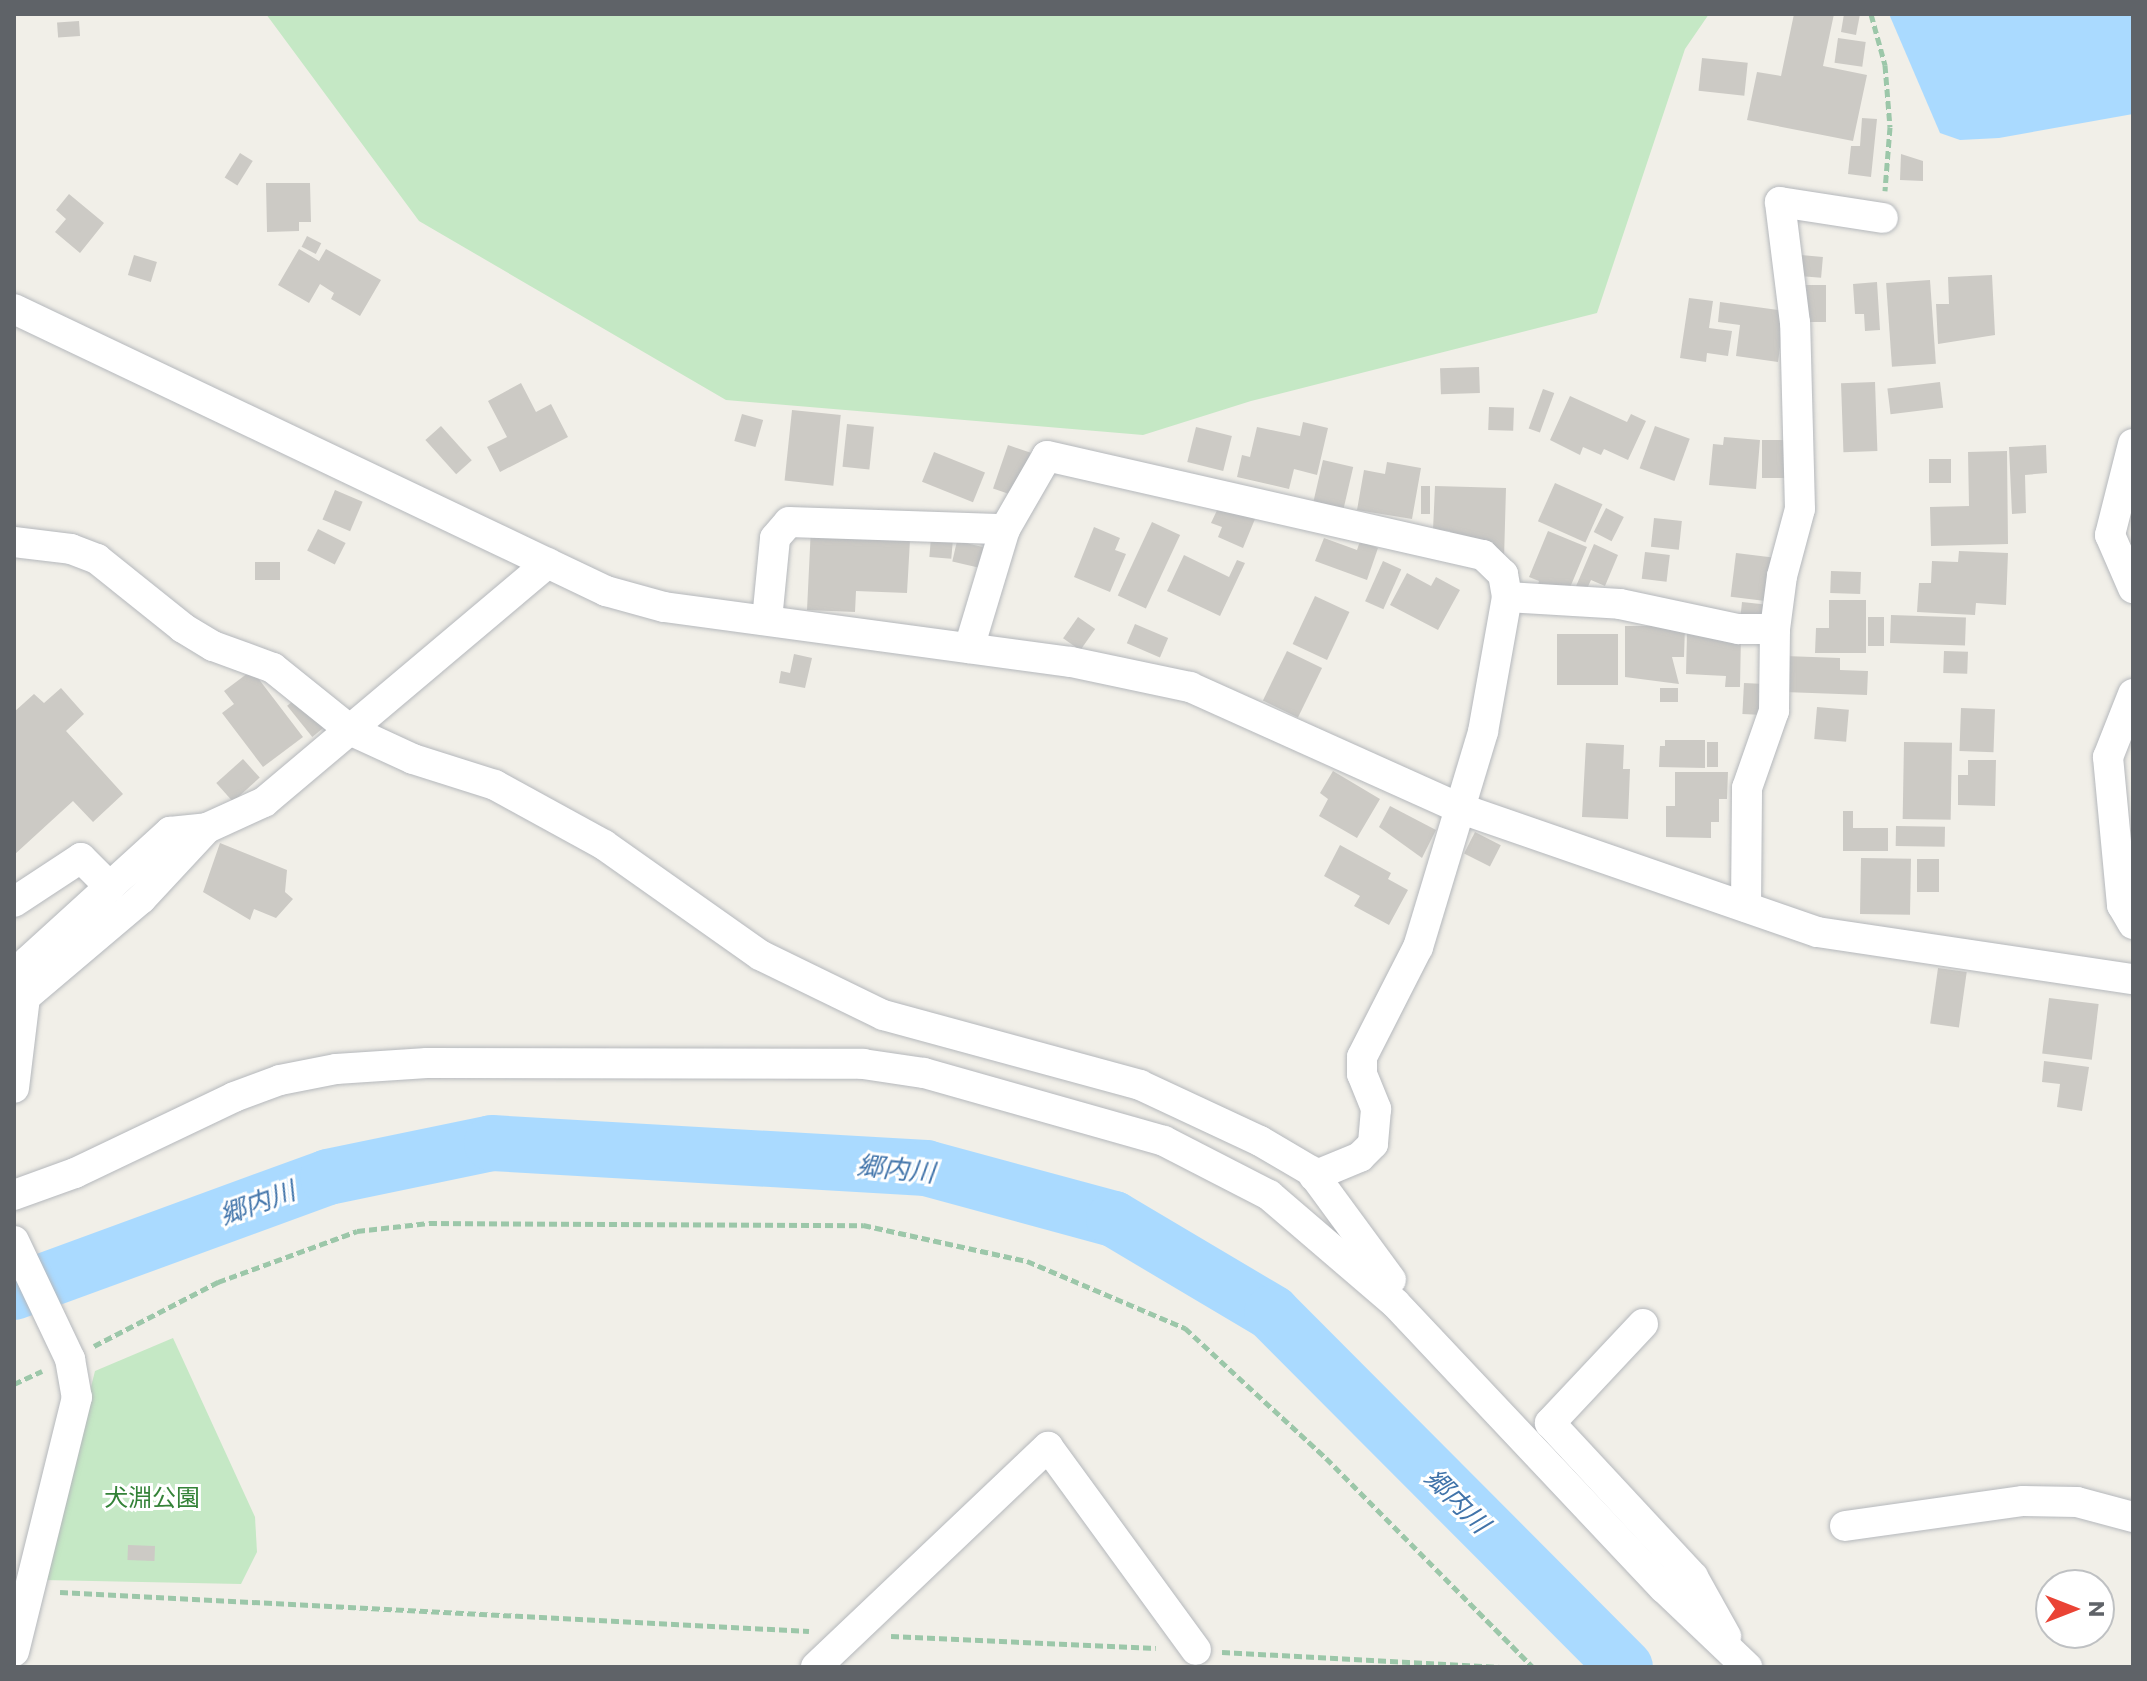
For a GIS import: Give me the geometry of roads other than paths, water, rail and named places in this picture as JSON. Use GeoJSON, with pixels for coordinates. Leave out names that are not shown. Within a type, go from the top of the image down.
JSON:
{"type":"FeatureCollection","features":[{"type":"Feature","properties":{"kind":"street"},"geometry":{"type":"LineString","coordinates":[[1746,907],[1747,788],[1774,711],[1775,629],[1782,576],[1800,509],[1795,323],[1780,202],[1883,218]]}},
{"type":"Feature","properties":{"kind":"street"},"geometry":{"type":"LineString","coordinates":[[14,309],[606,591],[664,607],[1135,673],[1190,687],[1459,808],[1817,932],[1880,944],[2133,979]]}},
{"type":"Feature","properties":{"kind":"street"},"geometry":{"type":"LineString","coordinates":[[2133,444],[2110,535],[2133,588]]}},
{"type":"Feature","properties":{"kind":"street"},"geometry":{"type":"LineString","coordinates":[[969,648],[1005,529],[1047,456],[1064,456],[1483,555],[1503,574],[1507,597],[1483,732],[1418,947],[1362,1057],[1362,1074],[1376,1109],[1373,1144],[1360,1157],[1314,1176]]}},
{"type":"Feature","properties":{"kind":"street"},"geometry":{"type":"LineString","coordinates":[[767,620],[775,538],[789,522],[1005,529]]}},
{"type":"Feature","properties":{"kind":"street"},"geometry":{"type":"LineString","coordinates":[[14,542],[71,549],[97,559],[183,628],[213,646],[273,668],[350,730],[413,759],[495,785],[604,845],[760,955],[883,1015],[1140,1085],[1209,1114],[1314,1176],[1399,1289],[1409,1318]]}},
{"type":"Feature","properties":{"kind":"street"},"geometry":{"type":"LineString","coordinates":[[14,1088],[28,961],[170,832],[207,828],[264,802],[548,563]]}},
{"type":"Feature","properties":{"kind":"street"},"geometry":{"type":"LineString","coordinates":[[1507,597],[1620,604],[1738,629],[1775,629]]}},
{"type":"Feature","properties":{"kind":"street"},"geometry":{"type":"LineString","coordinates":[[2133,694],[2108,757],[2122,905],[2133,924]]}},
{"type":"Feature","properties":{"kind":"street"},"geometry":{"type":"LineString","coordinates":[[25,997],[141,899],[207,828]]}},
{"type":"Feature","properties":{"kind":"street"},"geometry":{"type":"LineString","coordinates":[[14,902],[81,858],[110,887]]}},
{"type":"Feature","properties":{"kind":"street"},"geometry":{"type":"LineString","coordinates":[[14,1195],[75,1173],[234,1097],[280,1080],[336,1069],[427,1063],[863,1064],[924,1073],[1164,1141],[1269,1195],[1693,1577],[1741,1662]]}},
{"type":"Feature","properties":{"kind":"street"},"geometry":{"type":"LineString","coordinates":[[14,1241],[70,1359],[77,1397],[14,1651]]}},
{"type":"Feature","properties":{"kind":"street"},"geometry":{"type":"LineString","coordinates":[[1568,1464],[1550,1423],[1643,1324]]}},
{"type":"Feature","properties":{"kind":"street"},"geometry":{"type":"LineString","coordinates":[[816,1667],[1048,1447],[1196,1650]]}},
{"type":"Feature","properties":{"kind":"street"},"geometry":{"type":"LineString","coordinates":[[1845,1526],[2023,1501],[2077,1502],[2133,1517]]}},
{"type":"Feature","properties":{"kind":"water"},"geometry":{"type":"Polygon","coordinates":[[[1889,14],[2133,14],[2133,114],[1999,138],[1960,140],[1940,133],[1889,14]]]}},
{"type":"Feature","properties":{"kind":"waterway","name":"郷内川"},"geometry":{"type":"LineString","coordinates":[[14,1292],[328,1177],[492,1143],[926,1168],[1114,1219],[1272,1313],[1625,1667]]}},
{"type":"Feature","properties":{"kind":"park label","name":"犬淵公園"},"geometry":{"type":"Point","coordinates":[152,1497]}}]}
